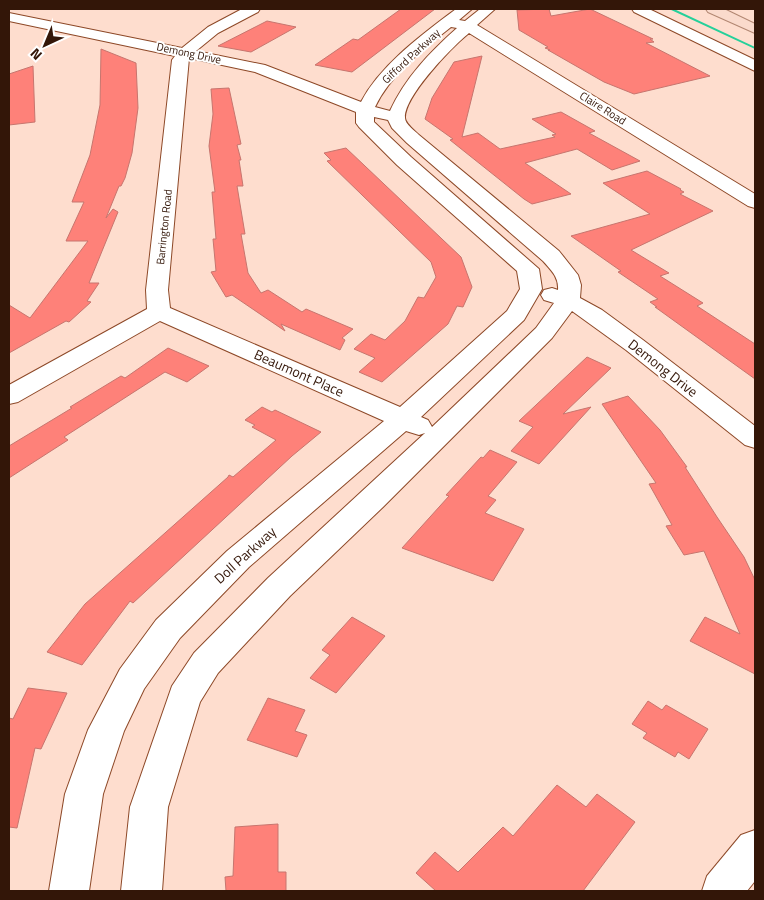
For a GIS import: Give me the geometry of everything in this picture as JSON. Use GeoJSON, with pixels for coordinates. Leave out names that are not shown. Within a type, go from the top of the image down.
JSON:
{"type":"FeatureCollection","features":[{"type":"Feature","properties":{"kind":"main road"},"geometry":{"type":"LineString","coordinates":[[714,9],[755,29]]}},
{"type":"Feature","properties":{"kind":"street"},"geometry":{"type":"LineString","coordinates":[[186,52],[210,31],[253,9]]}},
{"type":"Feature","properties":{"kind":"street","name":"Gifford Parkway"},"geometry":{"type":"LineString","coordinates":[[364,110],[378,87],[397,66],[447,22],[465,9]]}},
{"type":"Feature","properties":{"kind":"street","name":"Gifford Parkway"},"geometry":{"type":"LineString","coordinates":[[396,117],[402,100],[424,69],[446,44],[488,9]]}},
{"type":"Feature","properties":{"kind":"street"},"geometry":{"type":"LineString","coordinates":[[639,9],[755,66]]}},
{"type":"Feature","properties":{"kind":"street","name":"Demong Drive"},"geometry":{"type":"LineString","coordinates":[[9,17],[259,68],[283,75],[364,110],[396,117]]}},
{"type":"Feature","properties":{"kind":"street","name":"Claire Road"},"geometry":{"type":"LineString","coordinates":[[447,22],[468,26],[755,202]]}},
{"type":"Feature","properties":{"kind":"street","name":"Barrington Road"},"geometry":{"type":"LineString","coordinates":[[159,312],[157,290],[178,79],[180,60],[186,52]]}},
{"type":"Feature","properties":{"kind":"street"},"geometry":{"type":"LineString","coordinates":[[364,110],[362,117],[365,123],[404,161],[528,269],[531,289]]}},
{"type":"Feature","properties":{"kind":"street"},"geometry":{"type":"LineString","coordinates":[[142,891],[149,807],[184,697],[206,663],[278,587],[373,500],[544,332],[569,299],[570,285],[567,275],[551,256],[413,139],[398,124],[396,117]]}},
{"type":"Feature","properties":{"kind":"street","name":"Demong Drive"},"geometry":{"type":"LineString","coordinates":[[531,289],[569,299],[649,356],[720,414],[755,439]]}},
{"type":"Feature","properties":{"kind":"street","name":"Doll Parkway"},"geometry":{"type":"LineString","coordinates":[[70,891],[84,794],[106,730],[132,679],[168,629],[238,559],[403,419],[516,315],[531,289]]}},
{"type":"Feature","properties":{"kind":"street"},"geometry":{"type":"LineString","coordinates":[[9,396],[159,312]]}},
{"type":"Feature","properties":{"kind":"street","name":"Beaumont Place"},"geometry":{"type":"LineString","coordinates":[[159,312],[440,435]]}},
{"type":"Feature","properties":{"kind":"street"},"geometry":{"type":"LineString","coordinates":[[722,891],[755,849]]}},
{"type":"Feature","properties":{"kind":"building"},"geometry":{"type":"Polygon","coordinates":[[[401,9],[435,9],[352,72],[315,65],[353,39],[358,40],[401,9]]]}},
{"type":"Feature","properties":{"kind":"building"},"geometry":{"type":"Polygon","coordinates":[[[549,9],[551,16],[590,9],[653,39],[650,39],[654,42],[646,43],[710,76],[634,94],[604,82],[548,50],[550,50],[545,48],[548,47],[519,30],[517,10],[549,9]]]}},
{"type":"Feature","properties":{"kind":"building"},"geometry":{"type":"Polygon","coordinates":[[[267,21],[296,27],[251,52],[218,46],[267,21]]]}},
{"type":"Feature","properties":{"kind":"building"},"geometry":{"type":"Polygon","coordinates":[[[101,49],[136,63],[138,108],[132,153],[125,178],[121,186],[119,186],[106,218],[113,209],[118,212],[89,283],[99,283],[87,301],[91,302],[69,322],[66,321],[9,353],[9,305],[30,318],[88,241],[66,241],[84,202],[72,202],[90,155],[100,105],[101,49]]]}},
{"type":"Feature","properties":{"kind":"building"},"geometry":{"type":"Polygon","coordinates":[[[482,56],[462,137],[478,133],[500,149],[555,137],[552,135],[556,134],[532,119],[561,112],[595,131],[589,133],[640,161],[612,170],[577,149],[525,163],[571,194],[532,204],[524,199],[450,140],[453,139],[425,119],[432,98],[454,62],[482,56]]]}},
{"type":"Feature","properties":{"kind":"building"},"geometry":{"type":"Polygon","coordinates":[[[33,66],[35,122],[9,125],[9,74],[33,66]]]}},
{"type":"Feature","properties":{"kind":"building"},"geometry":{"type":"Polygon","coordinates":[[[229,88],[241,144],[237,145],[241,160],[239,160],[243,186],[237,186],[245,234],[241,234],[248,273],[261,293],[268,290],[302,312],[306,309],[353,329],[342,338],[345,340],[340,350],[281,324],[285,331],[232,295],[226,297],[211,272],[216,271],[213,239],[216,239],[212,192],[215,192],[209,146],[213,114],[211,89],[229,88]]]}},
{"type":"Feature","properties":{"kind":"building"},"geometry":{"type":"Polygon","coordinates":[[[346,148],[461,257],[472,287],[463,307],[457,306],[448,324],[382,382],[359,372],[375,358],[354,349],[371,334],[385,340],[405,321],[418,297],[424,298],[436,277],[431,262],[327,161],[331,160],[324,153],[346,148]]]}},
{"type":"Feature","properties":{"kind":"building"},"geometry":{"type":"Polygon","coordinates":[[[647,171],[681,189],[684,192],[680,194],[713,211],[631,250],[669,273],[660,276],[703,303],[697,306],[755,344],[755,379],[655,307],[657,307],[650,302],[658,299],[618,272],[621,271],[571,236],[650,214],[603,183],[647,171]]]}},
{"type":"Feature","properties":{"kind":"building"},"geometry":{"type":"Polygon","coordinates":[[[168,348],[209,366],[187,382],[165,372],[64,437],[68,440],[9,478],[9,446],[121,376],[125,378],[168,348]]]}},
{"type":"Feature","properties":{"kind":"building"},"geometry":{"type":"Polygon","coordinates":[[[587,357],[611,368],[563,414],[591,407],[539,464],[511,451],[533,427],[519,421],[587,357]]]}},
{"type":"Feature","properties":{"kind":"building"},"geometry":{"type":"Polygon","coordinates":[[[628,396],[660,430],[687,467],[685,467],[744,557],[755,580],[755,674],[690,641],[705,617],[740,634],[704,551],[684,555],[666,526],[672,525],[649,484],[656,483],[602,404],[628,396]]]}},
{"type":"Feature","properties":{"kind":"building"},"geometry":{"type":"Polygon","coordinates":[[[262,407],[272,412],[275,410],[321,432],[292,456],[133,603],[130,601],[82,665],[47,652],[85,604],[229,475],[233,477],[276,440],[252,427],[255,425],[245,420],[262,407]]]}},
{"type":"Feature","properties":{"kind":"building"},"geometry":{"type":"Polygon","coordinates":[[[490,450],[517,462],[488,496],[496,500],[485,513],[524,529],[493,581],[402,548],[449,496],[446,495],[481,457],[483,458],[490,450]]]}},
{"type":"Feature","properties":{"kind":"building"},"geometry":{"type":"Polygon","coordinates":[[[352,617],[385,636],[336,693],[310,678],[330,655],[322,650],[352,617]]]}},
{"type":"Feature","properties":{"kind":"building"},"geometry":{"type":"Polygon","coordinates":[[[28,688],[67,693],[41,749],[35,748],[17,828],[9,827],[9,718],[13,719],[28,688]]]}},
{"type":"Feature","properties":{"kind":"building"},"geometry":{"type":"Polygon","coordinates":[[[268,698],[305,710],[295,731],[307,735],[297,757],[247,740],[268,698]]]}},
{"type":"Feature","properties":{"kind":"building"},"geometry":{"type":"Polygon","coordinates":[[[648,701],[662,710],[666,705],[708,729],[689,759],[678,752],[675,757],[643,738],[647,733],[632,724],[648,701]]]}},
{"type":"Feature","properties":{"kind":"building"},"geometry":{"type":"Polygon","coordinates":[[[557,785],[586,807],[597,794],[635,822],[583,891],[436,891],[416,873],[435,852],[458,872],[503,827],[513,836],[557,785]]]}},
{"type":"Feature","properties":{"kind":"building"},"geometry":{"type":"Polygon","coordinates":[[[278,824],[278,872],[286,872],[286,891],[226,891],[225,877],[233,876],[235,827],[278,824]]]}},
{"type":"Feature","properties":{"kind":"waterway"},"geometry":{"type":"LineString","coordinates":[[671,9],[755,48]]}}]}
